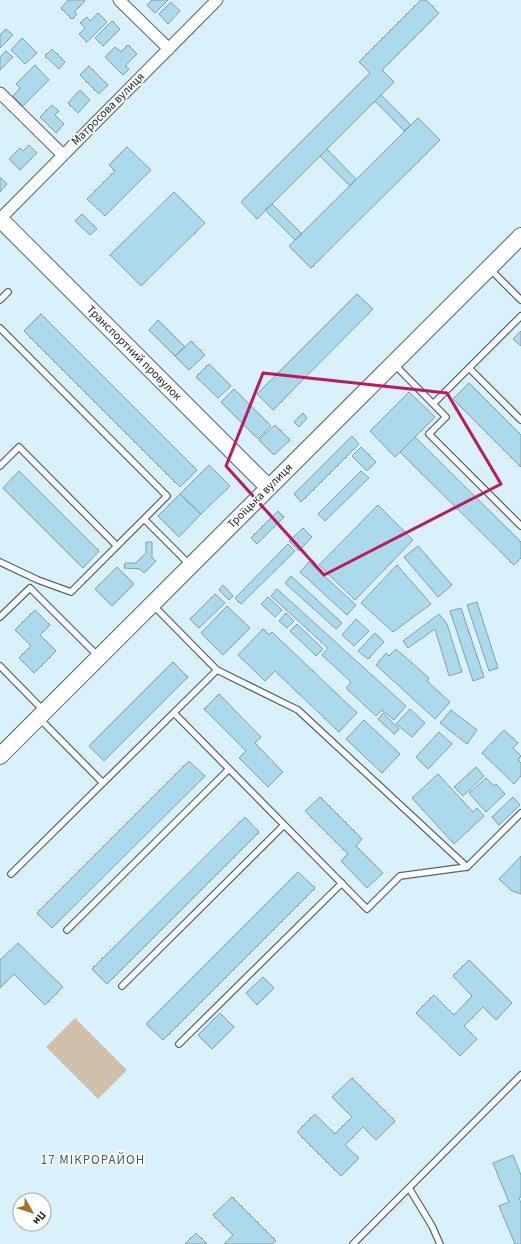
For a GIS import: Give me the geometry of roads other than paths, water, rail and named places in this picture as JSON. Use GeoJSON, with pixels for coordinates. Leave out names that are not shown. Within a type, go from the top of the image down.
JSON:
{"type":"FeatureCollection","features":[{"type":"Feature","properties":{"kind":"street"},"geometry":{"type":"LineString","coordinates":[[120,0],[168,49]]}},
{"type":"Feature","properties":{"kind":"street","name":"Матросова вулиця"},"geometry":{"type":"LineString","coordinates":[[0,219],[217,0]]}},
{"type":"Feature","properties":{"kind":"street"},"geometry":{"type":"LineString","coordinates":[[0,93],[63,155]]}},
{"type":"Feature","properties":{"kind":"street","name":"Транспортний провулок"},"geometry":{"type":"LineString","coordinates":[[0,219],[269,488]]}},
{"type":"Feature","properties":{"kind":"street","name":"Троїцька вулиця"},"geometry":{"type":"LineString","coordinates":[[0,756],[521,236]]}},
{"type":"Feature","properties":{"kind":"lane"},"geometry":{"type":"LineString","coordinates":[[489,268],[521,300]]}},
{"type":"Feature","properties":{"kind":"lane"},"geometry":{"type":"LineString","coordinates":[[0,300],[8,292]]}},
{"type":"Feature","properties":{"kind":"lane"},"geometry":{"type":"LineString","coordinates":[[433,404],[521,316]]}},
{"type":"Feature","properties":{"kind":"lane"},"geometry":{"type":"LineString","coordinates":[[0,328],[167,496],[70,592],[38,580],[0,562]]}},
{"type":"Feature","properties":{"kind":"lane"},"geometry":{"type":"LineString","coordinates":[[393,364],[446,417],[429,434],[521,526]]}},
{"type":"Feature","properties":{"kind":"lane"},"geometry":{"type":"LineString","coordinates":[[469,368],[521,420]]}},
{"type":"Feature","properties":{"kind":"lane"},"geometry":{"type":"LineString","coordinates":[[0,466],[19,447],[117,546]]}},
{"type":"Feature","properties":{"kind":"lane"},"geometry":{"type":"LineString","coordinates":[[144,519],[191,566]]}},
{"type":"Feature","properties":{"kind":"lane"},"geometry":{"type":"LineString","coordinates":[[0,617],[30,588],[99,657]]}},
{"type":"Feature","properties":{"kind":"lane"},"geometry":{"type":"LineString","coordinates":[[152,604],[218,670],[298,710],[467,867]]}},
{"type":"Feature","properties":{"kind":"lane"},"geometry":{"type":"LineString","coordinates":[[0,666],[104,783]]}},
{"type":"Feature","properties":{"kind":"lane"},"geometry":{"type":"LineString","coordinates":[[11,874],[218,670]]}},
{"type":"Feature","properties":{"kind":"lane"},"geometry":{"type":"LineString","coordinates":[[174,713],[367,909],[400,876],[467,867],[521,813]]}},
{"type":"Feature","properties":{"kind":"lane"},"geometry":{"type":"LineString","coordinates":[[67,930],[229,769]]}},
{"type":"Feature","properties":{"kind":"lane"},"geometry":{"type":"LineString","coordinates":[[122,986],[284,825]]}},
{"type":"Feature","properties":{"kind":"lane"},"geometry":{"type":"LineString","coordinates":[[179,1044],[342,883]]}},
{"type":"Feature","properties":{"kind":"lane"},"geometry":{"type":"LineString","coordinates":[[353,1244],[521,1075]]}},
{"type":"Feature","properties":{"kind":"lane"},"geometry":{"type":"LineString","coordinates":[[409,1188],[432,1226],[440,1244]]}},
{"type":"Feature","properties":{"kind":"district","name":"17 МІКРОРАЙОН"},"geometry":{"type":"Point","coordinates":[93,1160]}}]}
